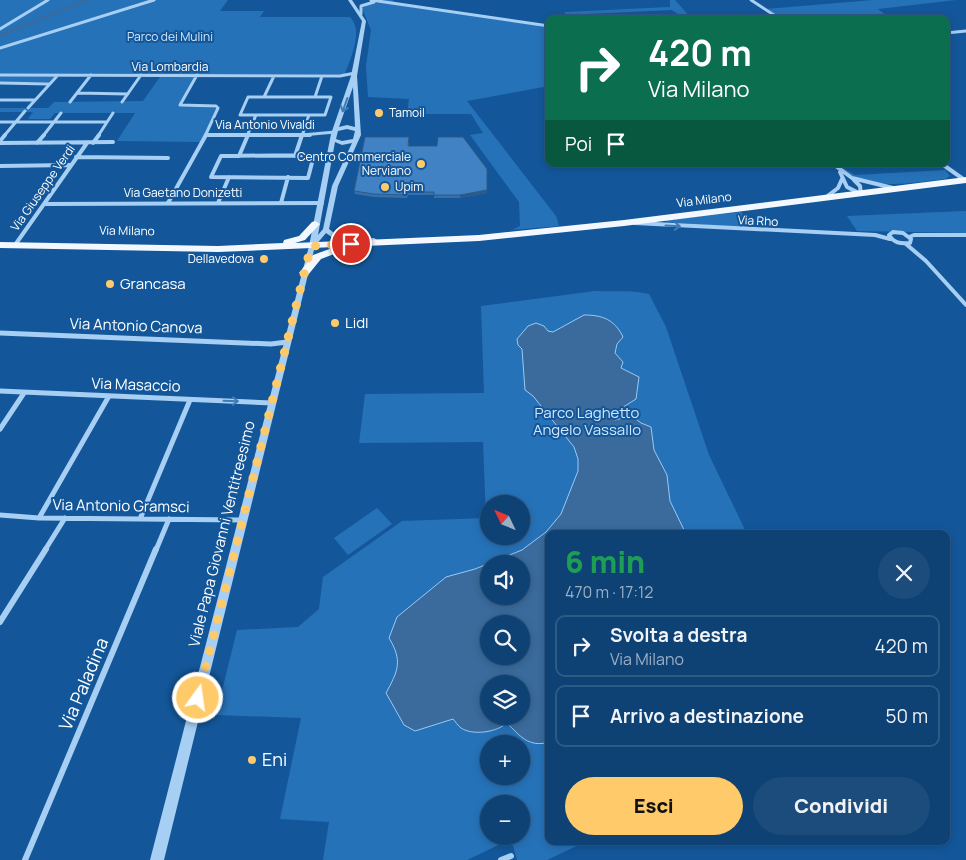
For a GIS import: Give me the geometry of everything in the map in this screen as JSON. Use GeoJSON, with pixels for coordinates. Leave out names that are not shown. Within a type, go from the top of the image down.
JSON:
{"type":"FeatureCollection","features":[{"type":"Feature","properties":{"kind":"main road","name":"Via Milano"},"geometry":{"type":"LineString","coordinates":[[0,241],[218,249],[444,240],[624,223],[966,180]]}},
{"type":"Feature","properties":{"kind":"main road"},"geometry":{"type":"LineString","coordinates":[[220,245],[295,241],[305,236],[315,224]]}},
{"type":"Feature","properties":{"kind":"main road","name":"Via Milano"},"geometry":{"type":"LineString","coordinates":[[0,245],[16,243],[253,247]]}},
{"type":"Feature","properties":{"kind":"main road"},"geometry":{"type":"LineString","coordinates":[[304,272],[317,257],[327,252],[366,244]]}},
{"type":"Feature","properties":{"kind":"main road"},"geometry":{"type":"LineString","coordinates":[[284,247],[302,250],[308,259]]}},
{"type":"Feature","properties":{"kind":"street"},"geometry":{"type":"LineString","coordinates":[[0,29],[48,0]]}},
{"type":"Feature","properties":{"kind":"street"},"geometry":{"type":"LineString","coordinates":[[0,48],[154,0]]}},
{"type":"Feature","properties":{"kind":"street"},"geometry":{"type":"LineString","coordinates":[[312,246],[315,224],[322,202],[335,135],[354,75],[363,27],[364,20],[361,14],[348,0]]}},
{"type":"Feature","properties":{"kind":"street"},"geometry":{"type":"LineString","coordinates":[[348,0],[363,27]]}},
{"type":"Feature","properties":{"kind":"street"},"geometry":{"type":"LineString","coordinates":[[371,0],[545,25]]}},
{"type":"Feature","properties":{"kind":"street"},"geometry":{"type":"LineString","coordinates":[[752,0],[774,15]]}},
{"type":"Feature","properties":{"kind":"street"},"geometry":{"type":"LineString","coordinates":[[361,14],[360,8],[362,5],[383,1]]}},
{"type":"Feature","properties":{"kind":"street"},"geometry":{"type":"LineString","coordinates":[[950,33],[966,31]]}},
{"type":"Feature","properties":{"kind":"street","name":"Via Lombardia"},"geometry":{"type":"LineString","coordinates":[[0,75],[354,75]]}},
{"type":"Feature","properties":{"kind":"street"},"geometry":{"type":"LineString","coordinates":[[0,83],[8,75]]}},
{"type":"Feature","properties":{"kind":"street"},"geometry":{"type":"LineString","coordinates":[[0,142],[58,75]]}},
{"type":"Feature","properties":{"kind":"street"},"geometry":{"type":"LineString","coordinates":[[70,102],[92,75]]}},
{"type":"Feature","properties":{"kind":"street"},"geometry":{"type":"LineString","coordinates":[[122,102],[141,75]]}},
{"type":"Feature","properties":{"kind":"street"},"geometry":{"type":"LineString","coordinates":[[312,246],[326,229],[335,186],[356,140],[358,130],[354,75]]}},
{"type":"Feature","properties":{"kind":"street"},"geometry":{"type":"LineString","coordinates":[[168,203],[206,135],[218,108],[216,106],[180,106],[197,76]]}},
{"type":"Feature","properties":{"kind":"street"},"geometry":{"type":"LineString","coordinates":[[264,97],[274,76]]}},
{"type":"Feature","properties":{"kind":"street"},"geometry":{"type":"LineString","coordinates":[[315,97],[322,76]]}},
{"type":"Feature","properties":{"kind":"street"},"geometry":{"type":"LineString","coordinates":[[0,83],[50,84]]}},
{"type":"Feature","properties":{"kind":"street"},"geometry":{"type":"LineString","coordinates":[[77,93],[128,94]]}},
{"type":"Feature","properties":{"kind":"street"},"geometry":{"type":"LineString","coordinates":[[248,97],[315,97],[331,97],[325,115],[240,115],[248,97]]}},
{"type":"Feature","properties":{"kind":"street"},"geometry":{"type":"LineString","coordinates":[[0,100],[35,100]]}},
{"type":"Feature","properties":{"kind":"street"},"geometry":{"type":"LineString","coordinates":[[37,143],[61,113]]}},
{"type":"Feature","properties":{"kind":"street"},"geometry":{"type":"LineString","coordinates":[[93,142],[114,113]]}},
{"type":"Feature","properties":{"kind":"street"},"geometry":{"type":"LineString","coordinates":[[239,156],[256,115]]}},
{"type":"Feature","properties":{"kind":"street"},"geometry":{"type":"LineString","coordinates":[[295,156],[309,115]]}},
{"type":"Feature","properties":{"kind":"street"},"geometry":{"type":"LineString","coordinates":[[0,122],[107,122]]}},
{"type":"Feature","properties":{"kind":"street"},"geometry":{"type":"LineString","coordinates":[[335,135],[347,127],[358,130]]}},
{"type":"Feature","properties":{"kind":"street","name":"Via Antonio Vivaldi"},"geometry":{"type":"LineString","coordinates":[[206,135],[335,135]]}},
{"type":"Feature","properties":{"kind":"street"},"geometry":{"type":"LineString","coordinates":[[335,135],[342,143],[356,140]]}},
{"type":"Feature","properties":{"kind":"street"},"geometry":{"type":"LineString","coordinates":[[0,142],[112,142]]}},
{"type":"Feature","properties":{"kind":"street","name":"Via Giuseppe Verdi"},"geometry":{"type":"LineString","coordinates":[[16,243],[87,142]]}},
{"type":"Feature","properties":{"kind":"street"},"geometry":{"type":"LineString","coordinates":[[221,156],[295,156],[314,156],[308,178],[211,177],[221,156]]}},
{"type":"Feature","properties":{"kind":"street"},"geometry":{"type":"LineString","coordinates":[[76,157],[168,158]]}},
{"type":"Feature","properties":{"kind":"street"},"geometry":{"type":"LineString","coordinates":[[0,166],[70,165]]}},
{"type":"Feature","properties":{"kind":"street"},"geometry":{"type":"LineString","coordinates":[[835,167],[851,178],[868,184],[900,188]]}},
{"type":"Feature","properties":{"kind":"street"},"geometry":{"type":"LineString","coordinates":[[946,167],[966,180]]}},
{"type":"Feature","properties":{"kind":"street"},"geometry":{"type":"LineString","coordinates":[[840,172],[847,187],[861,194]]}},
{"type":"Feature","properties":{"kind":"street"},"geometry":{"type":"LineString","coordinates":[[218,203],[229,177]]}},
{"type":"Feature","properties":{"kind":"street"},"geometry":{"type":"LineString","coordinates":[[280,203],[288,177]]}},
{"type":"Feature","properties":{"kind":"street"},"geometry":{"type":"LineString","coordinates":[[824,198],[838,188],[842,178]]}},
{"type":"Feature","properties":{"kind":"street"},"geometry":{"type":"LineString","coordinates":[[851,178],[860,186],[861,194]]}},
{"type":"Feature","properties":{"kind":"street","name":"Via Gaetano Donizetti"},"geometry":{"type":"LineString","coordinates":[[45,204],[322,202]]}},
{"type":"Feature","properties":{"kind":"street","name":"Via Rho"},"geometry":{"type":"LineString","coordinates":[[624,223],[875,235],[890,239],[896,243],[906,244]]}},
{"type":"Feature","properties":{"kind":"street","name":"Via Milano"},"geometry":{"type":"LineString","coordinates":[[326,229],[331,235],[344,240],[444,240]]}},
{"type":"Feature","properties":{"kind":"street","name":"Via Rho"},"geometry":{"type":"LineString","coordinates":[[890,239],[889,235],[893,232],[900,232],[909,237],[914,235],[966,236]]}},
{"type":"Feature","properties":{"kind":"street"},"geometry":{"type":"LineString","coordinates":[[909,237],[910,242],[906,244],[926,261],[966,306]]}},
{"type":"Feature","properties":{"kind":"street","name":"Viale Papa Giovanni Ventitreesimo"},"geometry":{"type":"LineString","coordinates":[[157,860],[312,246]]}},
{"type":"Feature","properties":{"kind":"street","name":"Via Antonio Canova"},"geometry":{"type":"LineString","coordinates":[[0,333],[286,345]]}},
{"type":"Feature","properties":{"kind":"street","name":"Via Masaccio"},"geometry":{"type":"LineString","coordinates":[[0,391],[272,403]]}},
{"type":"Feature","properties":{"kind":"street"},"geometry":{"type":"LineString","coordinates":[[0,429],[24,393]]}},
{"type":"Feature","properties":{"kind":"street"},"geometry":{"type":"LineString","coordinates":[[39,518],[109,396]]}},
{"type":"Feature","properties":{"kind":"street"},"geometry":{"type":"LineString","coordinates":[[140,519],[190,400]]}},
{"type":"Feature","properties":{"kind":"street","name":"Via Antonio Gramsci"},"geometry":{"type":"LineString","coordinates":[[0,515],[39,518],[242,520]]}},
{"type":"Feature","properties":{"kind":"street"},"geometry":{"type":"LineString","coordinates":[[0,622],[65,518]]}},
{"type":"Feature","properties":{"kind":"street","name":"Via Paladina"},"geometry":{"type":"LineString","coordinates":[[26,860],[169,519]]}},
{"type":"Feature","properties":{"kind":"street"},"geometry":{"type":"LineString","coordinates":[[501,860],[512,856]]}},
{"type":"Feature","properties":{"kind":"green space","name":"Parco dei Mulini"},"geometry":{"type":"Polygon","coordinates":[[[0,0],[228,0],[220,11],[264,11],[260,17],[350,17],[354,23],[356,37],[345,74],[57,74],[49,82],[0,82],[0,0]]]}},
{"type":"Feature","properties":{"kind":"green space"},"geometry":{"type":"Polygon","coordinates":[[[376,0],[392,0],[545,26],[545,87],[467,101],[556,216],[559,226],[512,230],[520,226],[519,202],[470,135],[483,133],[471,114],[407,114],[409,99],[368,97],[366,66],[371,30],[362,8],[380,2],[376,0]]]}},
{"type":"Feature","properties":{"kind":"green space"},"geometry":{"type":"Polygon","coordinates":[[[670,0],[675,0],[688,15],[679,15],[672,10],[566,15],[564,12],[670,7],[670,0]]]}},
{"type":"Feature","properties":{"kind":"green space"},"geometry":{"type":"Polygon","coordinates":[[[873,0],[956,0],[878,9],[886,15],[775,15],[766,9],[873,0]]]}},
{"type":"Feature","properties":{"kind":"green space"},"geometry":{"type":"Polygon","coordinates":[[[195,76],[178,106],[216,108],[201,142],[117,141],[135,113],[55,113],[50,119],[28,119],[33,112],[0,112],[0,108],[48,108],[54,102],[143,101],[160,77],[195,76]]]}},
{"type":"Feature","properties":{"kind":"green space"},"geometry":{"type":"Polygon","coordinates":[[[840,167],[855,175],[945,170],[950,176],[945,179],[888,184],[874,183],[848,173],[840,167]]]}},
{"type":"Feature","properties":{"kind":"green space"},"geometry":{"type":"Polygon","coordinates":[[[966,211],[966,233],[857,231],[847,216],[966,211]]]}},
{"type":"Feature","properties":{"kind":"green space"},"geometry":{"type":"Polygon","coordinates":[[[741,212],[753,228],[665,222],[667,220],[741,212]]]}},
{"type":"Feature","properties":{"kind":"green space","name":"Parco Laghetto Angelo Vassallo"},"geometry":{"type":"Polygon","coordinates":[[[595,291],[643,293],[649,294],[666,327],[709,455],[745,530],[545,530],[545,845],[579,845],[547,860],[517,860],[513,845],[530,845],[530,795],[480,795],[480,845],[498,845],[467,860],[323,860],[329,822],[280,819],[301,718],[216,715],[237,630],[298,627],[319,609],[323,577],[402,521],[480,518],[480,545],[530,545],[530,495],[485,495],[483,442],[359,443],[365,394],[484,393],[481,306],[595,291]]]}},
{"type":"Feature","properties":{"kind":"green space"},"geometry":{"type":"Polygon","coordinates":[[[377,508],[392,524],[348,555],[334,538],[377,508]]]}},
{"type":"Feature","properties":{"kind":"shaded area"},"geometry":{"type":"Polygon","coordinates":[[[584,315],[603,317],[620,331],[623,337],[617,344],[615,353],[623,362],[621,368],[639,377],[636,399],[612,414],[611,417],[615,420],[632,416],[641,423],[651,427],[654,450],[667,475],[670,501],[684,530],[548,530],[561,514],[578,471],[578,459],[574,447],[533,396],[525,390],[522,349],[518,345],[517,339],[528,326],[536,323],[544,326],[548,331],[553,332],[584,315]]]}},
{"type":"Feature","properties":{"kind":"shaded area"},"geometry":{"type":"Polygon","coordinates":[[[545,533],[545,743],[530,742],[530,735],[520,735],[509,725],[530,725],[530,675],[480,675],[480,725],[504,725],[497,729],[485,732],[472,732],[461,728],[453,719],[415,731],[404,725],[386,693],[394,678],[397,666],[396,653],[389,638],[397,617],[446,577],[480,567],[480,605],[530,605],[530,555],[510,555],[530,545],[545,533]]]}},
{"type":"Feature","properties":{"kind":"building","name":"Centro Commerciale Nerviano"},"geometry":{"type":"Polygon","coordinates":[[[365,137],[409,137],[408,146],[437,146],[438,137],[463,137],[487,169],[487,190],[460,195],[434,195],[434,192],[407,192],[407,195],[374,194],[354,191],[365,137]]]}},
{"type":"Feature","properties":{"kind":"waterway"},"geometry":{"type":"LineString","coordinates":[[0,36],[88,0]]}},
{"type":"Feature","properties":{"kind":"place","name":"Tamoil"},"geometry":{"type":"Point","coordinates":[379,113]}},
{"type":"Feature","properties":{"kind":"place","name":"Centro Commerciale Nerviano"},"geometry":{"type":"Point","coordinates":[421,164]}},
{"type":"Feature","properties":{"kind":"place","name":"Upim"},"geometry":{"type":"Point","coordinates":[385,187]}},
{"type":"Feature","properties":{"kind":"place","name":"Dellavedova"},"geometry":{"type":"Point","coordinates":[264,259]}},
{"type":"Feature","properties":{"kind":"place","name":"Grancasa"},"geometry":{"type":"Point","coordinates":[110,284]}},
{"type":"Feature","properties":{"kind":"place","name":"Lidl"},"geometry":{"type":"Point","coordinates":[335,323]}},
{"type":"Feature","properties":{"kind":"place","name":"Eni"},"geometry":{"type":"Point","coordinates":[252,760]}},
{"type":"Feature","properties":{"kind":"route"},"geometry":{"type":"LineString","coordinates":[[198,698],[309,254],[312,246],[351,244]]}}]}
